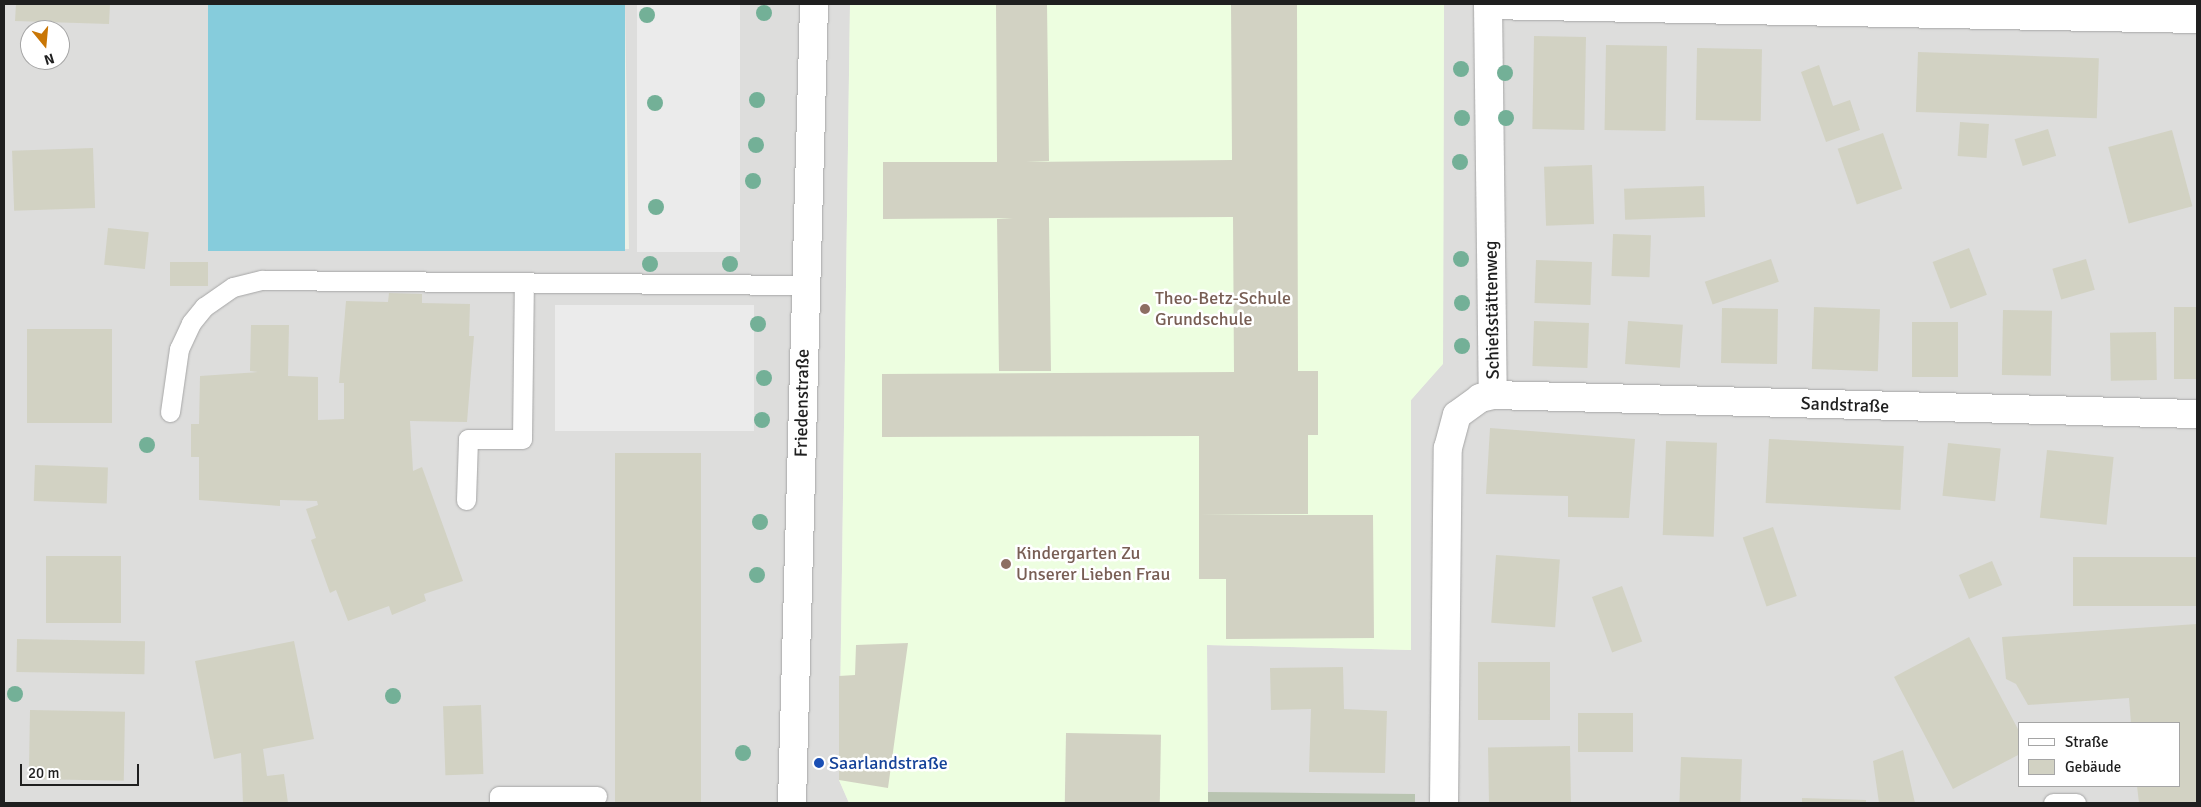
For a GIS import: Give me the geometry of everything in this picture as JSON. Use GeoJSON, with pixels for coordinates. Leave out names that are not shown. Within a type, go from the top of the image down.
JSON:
{"type":"FeatureCollection","features":[{"type":"Feature","properties":{"kind":"street","name":"Friedenstraße"},"geometry":{"type":"LineString","coordinates":[[792,803],[814,4]]}},
{"type":"Feature","properties":{"kind":"street"},"geometry":{"type":"LineString","coordinates":[[1488,4],[2197,19]]}},
{"type":"Feature","properties":{"kind":"street","name":"Schießstättenweg"},"geometry":{"type":"LineString","coordinates":[[1444,803],[1448,448],[1457,415],[1494,395],[1488,4]]}},
{"type":"Feature","properties":{"kind":"street","name":"Sandstraße"},"geometry":{"type":"LineString","coordinates":[[1494,395],[2197,414]]}},
{"type":"Feature","properties":{"kind":"lane"},"geometry":{"type":"LineString","coordinates":[[170,412],[179,349],[191,323],[204,306],[233,287],[282,279],[805,285]]}},
{"type":"Feature","properties":{"kind":"lane"},"geometry":{"type":"LineString","coordinates":[[466,500],[468,439],[522,439],[524,282]]}},
{"type":"Feature","properties":{"kind":"lane"},"geometry":{"type":"LineString","coordinates":[[499,803],[499,796],[597,796]]}},
{"type":"Feature","properties":{"kind":"lane"},"geometry":{"type":"LineString","coordinates":[[2053,803],[2076,803]]}},
{"type":"Feature","properties":{"kind":"shaded area"},"geometry":{"type":"Polygon","coordinates":[[[4,4],[208,4],[212,251],[629,249],[625,4],[850,4],[839,780],[849,803],[4,803],[4,4]]]}},
{"type":"Feature","properties":{"kind":"shaded area"},"geometry":{"type":"Polygon","coordinates":[[[208,4],[625,4],[625,251],[208,251],[208,4]]]}},
{"type":"Feature","properties":{"kind":"shaded area"},"geometry":{"type":"Polygon","coordinates":[[[637,4],[740,4],[740,252],[637,252],[637,4]]]}},
{"type":"Feature","properties":{"kind":"shaded area","name":"Theo-Betz-Schule Grundschule"},"geometry":{"type":"Polygon","coordinates":[[[850,4],[1444,4],[1443,364],[1411,400],[1411,650],[1207,645],[1208,803],[849,803],[839,780],[850,4]]]}},
{"type":"Feature","properties":{"kind":"shaded area"},"geometry":{"type":"Polygon","coordinates":[[[1444,4],[2197,4],[2197,803],[1208,803],[1207,645],[1411,650],[1411,400],[1443,363],[1444,4]]]}},
{"type":"Feature","properties":{"kind":"shaded area"},"geometry":{"type":"Polygon","coordinates":[[[555,305],[754,305],[754,431],[555,431],[555,305]]]}},
{"type":"Feature","properties":{"kind":"shaded area"},"geometry":{"type":"Polygon","coordinates":[[[1208,792],[1415,794],[1415,803],[1208,803],[1208,792]]]}},
{"type":"Feature","properties":{"kind":"building"},"geometry":{"type":"Polygon","coordinates":[[[16,4],[110,4],[109,24],[70,23],[70,20],[15,21],[16,4]]]}},
{"type":"Feature","properties":{"kind":"building"},"geometry":{"type":"Polygon","coordinates":[[[996,4],[1047,4],[1049,161],[1026,162],[1232,160],[1231,4],[1297,4],[1298,371],[1318,371],[1318,435],[1308,435],[1308,514],[1199,515],[1199,436],[882,437],[882,374],[1234,372],[1233,217],[1049,218],[1051,371],[999,371],[997,219],[1013,218],[883,219],[883,162],[997,162],[996,4]]]}},
{"type":"Feature","properties":{"kind":"building"},"geometry":{"type":"Polygon","coordinates":[[[1534,36],[1586,37],[1584,130],[1532,129],[1534,36]]]}},
{"type":"Feature","properties":{"kind":"building"},"geometry":{"type":"Polygon","coordinates":[[[1606,45],[1667,46],[1666,131],[1605,130],[1606,45]]]}},
{"type":"Feature","properties":{"kind":"building"},"geometry":{"type":"Polygon","coordinates":[[[1697,48],[1762,49],[1761,121],[1696,120],[1697,48]]]}},
{"type":"Feature","properties":{"kind":"building"},"geometry":{"type":"Polygon","coordinates":[[[1918,52],[2099,58],[2097,118],[1916,112],[1918,52]]]}},
{"type":"Feature","properties":{"kind":"building"},"geometry":{"type":"Polygon","coordinates":[[[1819,65],[1833,106],[1850,100],[1860,130],[1826,142],[1801,72],[1819,65]]]}},
{"type":"Feature","properties":{"kind":"building"},"geometry":{"type":"Polygon","coordinates":[[[1960,122],[1989,124],[1987,158],[1958,156],[1960,122]]]}},
{"type":"Feature","properties":{"kind":"building"},"geometry":{"type":"Polygon","coordinates":[[[2048,129],[2056,156],[2023,166],[2015,139],[2048,129]]]}},
{"type":"Feature","properties":{"kind":"building"},"geometry":{"type":"Polygon","coordinates":[[[2172,130],[2192,206],[2129,223],[2108,147],[2172,130]]]}},
{"type":"Feature","properties":{"kind":"building"},"geometry":{"type":"Polygon","coordinates":[[[1883,133],[1902,189],[1857,204],[1838,149],[1883,133]]]}},
{"type":"Feature","properties":{"kind":"building"},"geometry":{"type":"Polygon","coordinates":[[[93,148],[95,208],[14,211],[12,151],[93,148]]]}},
{"type":"Feature","properties":{"kind":"building"},"geometry":{"type":"Polygon","coordinates":[[[1592,165],[1594,224],[1546,226],[1544,167],[1592,165]]]}},
{"type":"Feature","properties":{"kind":"building"},"geometry":{"type":"Polygon","coordinates":[[[1704,186],[1705,217],[1625,220],[1624,189],[1704,186]]]}},
{"type":"Feature","properties":{"kind":"building"},"geometry":{"type":"Polygon","coordinates":[[[108,228],[149,232],[145,269],[104,265],[108,228]]]}},
{"type":"Feature","properties":{"kind":"building"},"geometry":{"type":"Polygon","coordinates":[[[1613,234],[1651,235],[1650,277],[1612,276],[1613,234]]]}},
{"type":"Feature","properties":{"kind":"building"},"geometry":{"type":"Polygon","coordinates":[[[1969,248],[1987,295],[1951,309],[1933,262],[1969,248]]]}},
{"type":"Feature","properties":{"kind":"building"},"geometry":{"type":"Polygon","coordinates":[[[1771,259],[1779,282],[1713,304],[1705,282],[1771,259]]]}},
{"type":"Feature","properties":{"kind":"building"},"geometry":{"type":"Polygon","coordinates":[[[2086,259],[2095,290],[2061,299],[2052,269],[2086,259]]]}},
{"type":"Feature","properties":{"kind":"building"},"geometry":{"type":"Polygon","coordinates":[[[1536,260],[1592,262],[1590,305],[1534,303],[1536,260]]]}},
{"type":"Feature","properties":{"kind":"building"},"geometry":{"type":"Polygon","coordinates":[[[170,262],[208,262],[208,286],[170,286],[170,262]]]}},
{"type":"Feature","properties":{"kind":"building"},"geometry":{"type":"Polygon","coordinates":[[[389,293],[422,294],[422,303],[470,304],[469,336],[474,336],[467,422],[410,421],[413,471],[422,467],[463,581],[424,594],[426,601],[392,615],[389,606],[348,621],[336,590],[330,593],[311,540],[316,538],[306,509],[318,505],[317,501],[280,500],[280,506],[199,500],[199,457],[191,457],[191,424],[199,424],[200,376],[258,372],[250,371],[251,325],[289,325],[288,376],[318,377],[318,420],[344,419],[344,383],[339,383],[346,301],[388,302],[389,293]]]}},
{"type":"Feature","properties":{"kind":"building"},"geometry":{"type":"Polygon","coordinates":[[[1814,307],[1880,309],[1878,371],[1812,369],[1814,307]]]}},
{"type":"Feature","properties":{"kind":"building"},"geometry":{"type":"Polygon","coordinates":[[[2174,307],[2197,307],[2197,379],[2174,379],[2174,307]]]}},
{"type":"Feature","properties":{"kind":"building"},"geometry":{"type":"Polygon","coordinates":[[[1722,308],[1778,309],[1777,364],[1721,363],[1722,308]]]}},
{"type":"Feature","properties":{"kind":"building"},"geometry":{"type":"Polygon","coordinates":[[[2003,310],[2052,311],[2051,376],[2002,375],[2003,310]]]}},
{"type":"Feature","properties":{"kind":"building"},"geometry":{"type":"Polygon","coordinates":[[[1534,321],[1589,323],[1587,368],[1532,366],[1534,321]]]}},
{"type":"Feature","properties":{"kind":"building"},"geometry":{"type":"Polygon","coordinates":[[[1628,321],[1683,325],[1680,368],[1625,364],[1628,321]]]}},
{"type":"Feature","properties":{"kind":"building"},"geometry":{"type":"Polygon","coordinates":[[[1912,322],[1958,322],[1958,377],[1912,377],[1912,322]]]}},
{"type":"Feature","properties":{"kind":"building"},"geometry":{"type":"Polygon","coordinates":[[[27,329],[112,329],[112,423],[27,423],[27,329]]]}},
{"type":"Feature","properties":{"kind":"building"},"geometry":{"type":"Polygon","coordinates":[[[2156,332],[2157,380],[2111,381],[2110,333],[2156,332]]]}},
{"type":"Feature","properties":{"kind":"building"},"geometry":{"type":"Polygon","coordinates":[[[1490,428],[1635,439],[1629,518],[1568,517],[1568,496],[1486,494],[1490,428]]]}},
{"type":"Feature","properties":{"kind":"building"},"geometry":{"type":"Polygon","coordinates":[[[1769,439],[1904,446],[1900,510],[1766,503],[1769,439]]]}},
{"type":"Feature","properties":{"kind":"building"},"geometry":{"type":"Polygon","coordinates":[[[1666,441],[1717,443],[1714,537],[1663,535],[1666,441]]]}},
{"type":"Feature","properties":{"kind":"building"},"geometry":{"type":"Polygon","coordinates":[[[1948,443],[2001,449],[1995,501],[1942,496],[1948,443]]]}},
{"type":"Feature","properties":{"kind":"building"},"geometry":{"type":"Polygon","coordinates":[[[2047,450],[2114,457],[2107,525],[2040,518],[2047,450]]]}},
{"type":"Feature","properties":{"kind":"building"},"geometry":{"type":"Polygon","coordinates":[[[615,453],[701,453],[701,803],[615,803],[615,453]]]}},
{"type":"Feature","properties":{"kind":"building"},"geometry":{"type":"Polygon","coordinates":[[[35,465],[108,468],[107,504],[34,501],[35,465]]]}},
{"type":"Feature","properties":{"kind":"building"},"geometry":{"type":"Polygon","coordinates":[[[1199,515],[1373,515],[1374,638],[1226,639],[1226,579],[1199,579],[1199,515]]]}},
{"type":"Feature","properties":{"kind":"building"},"geometry":{"type":"Polygon","coordinates":[[[1773,527],[1797,596],[1767,606],[1743,537],[1773,527]]]}},
{"type":"Feature","properties":{"kind":"building"},"geometry":{"type":"Polygon","coordinates":[[[1496,555],[1560,559],[1555,627],[1491,623],[1496,555]]]}},
{"type":"Feature","properties":{"kind":"building"},"geometry":{"type":"Polygon","coordinates":[[[46,556],[121,556],[121,623],[46,623],[46,556]]]}},
{"type":"Feature","properties":{"kind":"building"},"geometry":{"type":"Polygon","coordinates":[[[2073,557],[2197,557],[2197,606],[2073,606],[2073,557]]]}},
{"type":"Feature","properties":{"kind":"building"},"geometry":{"type":"Polygon","coordinates":[[[1992,561],[2002,585],[1969,599],[1959,575],[1992,561]]]}},
{"type":"Feature","properties":{"kind":"building"},"geometry":{"type":"Polygon","coordinates":[[[1622,586],[1642,641],[1612,652],[1592,597],[1622,586]]]}},
{"type":"Feature","properties":{"kind":"building"},"geometry":{"type":"Polygon","coordinates":[[[2197,624],[2197,803],[2139,803],[2137,787],[2181,787],[2181,722],[2131,722],[2129,698],[2028,705],[2016,684],[2006,679],[2002,637],[2197,624]]]}},
{"type":"Feature","properties":{"kind":"building"},"geometry":{"type":"Polygon","coordinates":[[[1969,637],[2018,729],[2018,755],[1953,789],[1894,677],[1969,637]]]}},
{"type":"Feature","properties":{"kind":"building"},"geometry":{"type":"Polygon","coordinates":[[[17,639],[145,641],[144,674],[16,672],[17,639]]]}},
{"type":"Feature","properties":{"kind":"building"},"geometry":{"type":"Polygon","coordinates":[[[294,641],[314,739],[263,749],[267,776],[284,774],[288,803],[243,803],[241,753],[214,759],[195,661],[294,641]]]}},
{"type":"Feature","properties":{"kind":"building"},"geometry":{"type":"Polygon","coordinates":[[[908,643],[888,788],[839,780],[839,676],[855,675],[856,645],[908,643]]]}},
{"type":"Feature","properties":{"kind":"building"},"geometry":{"type":"Polygon","coordinates":[[[1478,662],[1550,662],[1550,720],[1478,720],[1478,662]]]}},
{"type":"Feature","properties":{"kind":"building"},"geometry":{"type":"Polygon","coordinates":[[[1343,667],[1344,709],[1387,711],[1385,773],[1309,772],[1311,709],[1271,710],[1270,668],[1343,667]]]}},
{"type":"Feature","properties":{"kind":"building"},"geometry":{"type":"Polygon","coordinates":[[[481,705],[483,774],[445,775],[443,706],[481,705]]]}},
{"type":"Feature","properties":{"kind":"building"},"geometry":{"type":"Polygon","coordinates":[[[30,710],[125,712],[124,781],[29,779],[30,710]]]}},
{"type":"Feature","properties":{"kind":"building"},"geometry":{"type":"Polygon","coordinates":[[[1578,713],[1633,713],[1633,752],[1578,752],[1578,713]]]}},
{"type":"Feature","properties":{"kind":"building"},"geometry":{"type":"Polygon","coordinates":[[[1066,733],[1161,735],[1160,803],[1065,803],[1066,733]]]}},
{"type":"Feature","properties":{"kind":"building"},"geometry":{"type":"Polygon","coordinates":[[[1570,746],[1571,803],[1489,803],[1488,747],[1570,746]]]}},
{"type":"Feature","properties":{"kind":"building"},"geometry":{"type":"Polygon","coordinates":[[[1903,750],[1915,803],[1879,803],[1873,761],[1903,750]]]}},
{"type":"Feature","properties":{"kind":"building"},"geometry":{"type":"Polygon","coordinates":[[[1681,757],[1742,759],[1740,803],[1679,803],[1681,757]]]}},
{"type":"Feature","properties":{"kind":"building"},"geometry":{"type":"Polygon","coordinates":[[[1802,798],[1866,800],[1866,803],[1802,803],[1802,798]]]}},
{"type":"Feature","properties":{"kind":"place","name":"Theo-Betz-Schule Grundschule"},"geometry":{"type":"Point","coordinates":[1145,309]}},
{"type":"Feature","properties":{"kind":"place","name":"Kindergarten Zu Unserer Lieben Frau"},"geometry":{"type":"Point","coordinates":[1006,564]}},
{"type":"Feature","properties":{"kind":"place","name":"Saarlandstraße"},"geometry":{"type":"Point","coordinates":[819,763]}}]}
